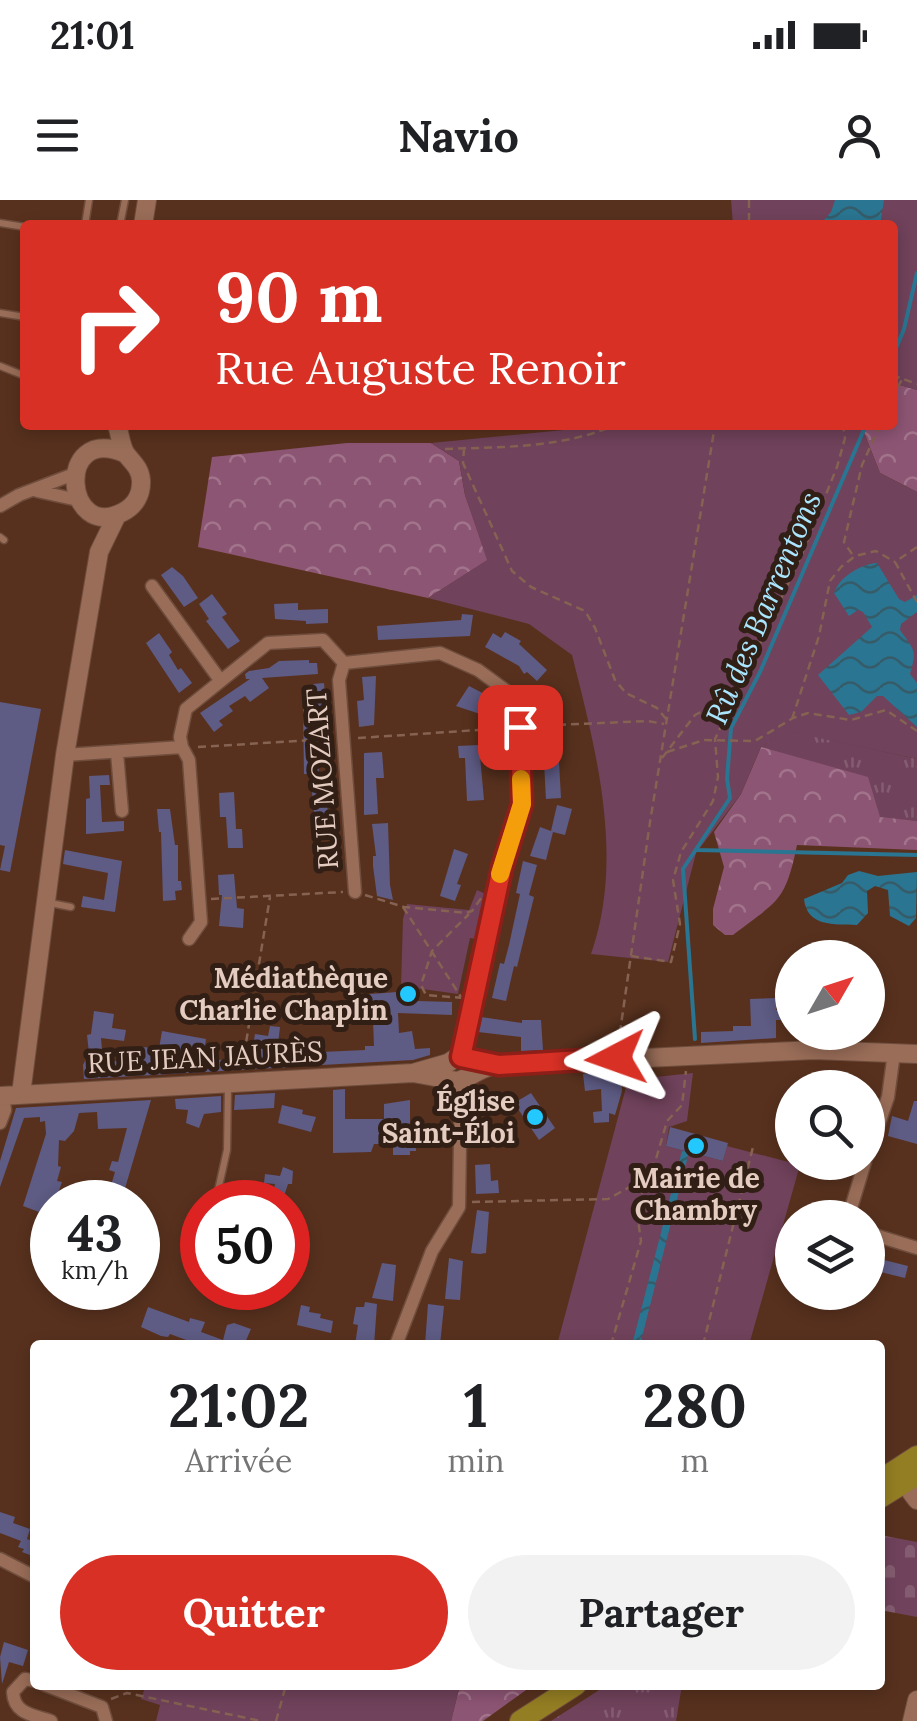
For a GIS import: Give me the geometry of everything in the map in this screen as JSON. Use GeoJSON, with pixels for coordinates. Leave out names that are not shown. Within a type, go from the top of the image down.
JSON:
{"type":"FeatureCollection","features":[{"type":"Feature","properties":{"kind":"main road"},"geometry":{"type":"LineString","coordinates":[[99,552],[74,487],[74,474],[84,458],[100,449],[112,430]]}},
{"type":"Feature","properties":{"kind":"main road"},"geometry":{"type":"LineString","coordinates":[[8,1095],[44,902],[99,552],[116,515],[133,504],[141,486],[138,467],[124,452],[117,430]]}},
{"type":"Feature","properties":{"kind":"main road"},"geometry":{"type":"LineString","coordinates":[[100,449],[124,452]]}},
{"type":"Feature","properties":{"kind":"main road"},"geometry":{"type":"LineString","coordinates":[[84,505],[98,514],[116,515]]}},
{"type":"Feature","properties":{"kind":"main road"},"geometry":{"type":"LineString","coordinates":[[460,1068],[814,1050],[917,1054]]}},
{"type":"Feature","properties":{"kind":"main road","name":"RUE JEAN JAURÈS"},"geometry":{"type":"LineString","coordinates":[[8,1095],[460,1068]]}},
{"type":"Feature","properties":{"kind":"main road"},"geometry":{"type":"LineString","coordinates":[[885,1477],[917,1456]]}},
{"type":"Feature","properties":{"kind":"main road"},"geometry":{"type":"LineString","coordinates":[[885,1495],[915,1480]]}},
{"type":"Feature","properties":{"kind":"main road"},"geometry":{"type":"LineString","coordinates":[[520,1721],[568,1690]]}},
{"type":"Feature","properties":{"kind":"main road"},"geometry":{"type":"LineString","coordinates":[[912,1721],[917,1700]]}},
{"type":"Feature","properties":{"kind":"street"},"geometry":{"type":"LineString","coordinates":[[0,506],[19,494],[74,474]]}},
{"type":"Feature","properties":{"kind":"street"},"geometry":{"type":"LineString","coordinates":[[35,490],[84,505]]}},
{"type":"Feature","properties":{"kind":"street"},"geometry":{"type":"LineString","coordinates":[[152,586],[220,680]]}},
{"type":"Feature","properties":{"kind":"street"},"geometry":{"type":"LineString","coordinates":[[189,939],[201,922],[190,760],[180,737],[186,709],[268,643],[323,640],[344,663],[440,654],[478,670],[512,694],[520,727],[522,804],[468,998],[460,1068],[460,1202],[432,1251],[398,1340]]}},
{"type":"Feature","properties":{"kind":"street","name":"RUE MOZART"},"geometry":{"type":"LineString","coordinates":[[344,663],[339,680],[354,892]]}},
{"type":"Feature","properties":{"kind":"street"},"geometry":{"type":"LineString","coordinates":[[65,755],[182,748]]}},
{"type":"Feature","properties":{"kind":"street"},"geometry":{"type":"LineString","coordinates":[[117,753],[122,811]]}},
{"type":"Feature","properties":{"kind":"street"},"geometry":{"type":"LineString","coordinates":[[885,1105],[894,1053]]}},
{"type":"Feature","properties":{"kind":"street"},"geometry":{"type":"LineString","coordinates":[[0,1124],[8,1095]]}},
{"type":"Feature","properties":{"kind":"street"},"geometry":{"type":"LineString","coordinates":[[885,1238],[917,1248]]}},
{"type":"Feature","properties":{"kind":"street"},"geometry":{"type":"LineString","coordinates":[[0,1559],[30,1574]]}},
{"type":"Feature","properties":{"kind":"street"},"geometry":{"type":"LineString","coordinates":[[30,1680],[24,1679],[6,1691],[18,1709],[51,1721]]}},
{"type":"Feature","properties":{"kind":"street"},"geometry":{"type":"LineString","coordinates":[[56,1690],[104,1714]]}},
{"type":"Feature","properties":{"kind":"lane"},"geometry":{"type":"LineString","coordinates":[[44,902],[71,906]]}},
{"type":"Feature","properties":{"kind":"lane"},"geometry":{"type":"LineString","coordinates":[[221,1180],[234,1082]]}},
{"type":"Feature","properties":{"kind":"path"},"geometry":{"type":"LineString","coordinates":[[898,376],[917,384]]}},
{"type":"Feature","properties":{"kind":"path"},"geometry":{"type":"LineString","coordinates":[[898,386],[902,378]]}},
{"type":"Feature","properties":{"kind":"path"},"geometry":{"type":"LineString","coordinates":[[445,449],[541,446],[605,430]]}},
{"type":"Feature","properties":{"kind":"path"},"geometry":{"type":"LineString","coordinates":[[616,1058],[665,722],[714,430]]}},
{"type":"Feature","properties":{"kind":"path"},"geometry":{"type":"LineString","coordinates":[[630,956],[671,962],[680,924],[673,880],[681,852],[712,801],[718,778],[715,739],[757,654],[837,467],[844,430]]}},
{"type":"Feature","properties":{"kind":"path"},"geometry":{"type":"LineString","coordinates":[[855,556],[846,550],[844,542],[862,466],[878,430]]}},
{"type":"Feature","properties":{"kind":"path"},"geometry":{"type":"LineString","coordinates":[[464,448],[463,463],[512,571],[530,587],[585,612],[596,628],[615,680],[626,693],[656,708],[665,722]]}},
{"type":"Feature","properties":{"kind":"path"},"geometry":{"type":"LineString","coordinates":[[895,562],[917,548]]}},
{"type":"Feature","properties":{"kind":"path"},"geometry":{"type":"LineString","coordinates":[[792,719],[818,636],[830,581],[841,566],[855,556],[876,551],[895,562],[917,602]]}},
{"type":"Feature","properties":{"kind":"path"},"geometry":{"type":"LineString","coordinates":[[661,759],[696,716],[734,694]]}},
{"type":"Feature","properties":{"kind":"path"},"geometry":{"type":"LineString","coordinates":[[667,752],[715,739],[755,741],[808,713],[850,720],[886,710],[917,730]]}},
{"type":"Feature","properties":{"kind":"path"},"geometry":{"type":"LineString","coordinates":[[182,748],[665,722]]}},
{"type":"Feature","properties":{"kind":"path"},"geometry":{"type":"LineString","coordinates":[[234,1082],[270,896]]}},
{"type":"Feature","properties":{"kind":"path"},"geometry":{"type":"LineString","coordinates":[[403,906],[468,998]]}},
{"type":"Feature","properties":{"kind":"path"},"geometry":{"type":"LineString","coordinates":[[468,998],[424,993],[423,974],[432,951],[472,912]]}},
{"type":"Feature","properties":{"kind":"path"},"geometry":{"type":"LineString","coordinates":[[612,1340],[641,1241],[638,1220],[644,1178],[656,1159],[667,1122],[682,1105],[686,1054]]}},
{"type":"Feature","properties":{"kind":"path"},"geometry":{"type":"LineString","coordinates":[[704,1340],[753,1147]]}},
{"type":"Feature","properties":{"kind":"path"},"geometry":{"type":"LineString","coordinates":[[460,1202],[594,1200],[608,1198],[644,1178]]}},
{"type":"Feature","properties":{"kind":"path"},"geometry":{"type":"LineString","coordinates":[[276,1721],[285,1690]]}},
{"type":"Feature","properties":{"kind":"path"},"geometry":{"type":"LineString","coordinates":[[104,1714],[114,1698],[127,1694],[261,1721]]}},
{"type":"Feature","properties":{"kind":"green space"},"geometry":{"type":"Polygon","coordinates":[[[731,200],[917,200],[917,390],[898,384],[898,220],[733,220],[731,200]]]}},
{"type":"Feature","properties":{"kind":"green space"},"geometry":{"type":"Polygon","coordinates":[[[898,384],[917,390],[917,492],[880,473],[863,430],[898,430],[898,384]]]}},
{"type":"Feature","properties":{"kind":"green space"},"geometry":{"type":"Polygon","coordinates":[[[564,430],[863,430],[880,473],[917,492],[917,759],[787,731],[761,747],[741,794],[696,853],[668,962],[591,954],[606,880],[606,842],[598,766],[572,655],[529,624],[428,598],[487,560],[465,495],[459,461],[431,443],[564,430]]]}},
{"type":"Feature","properties":{"kind":"green space"},"geometry":{"type":"Polygon","coordinates":[[[347,443],[431,443],[459,461],[465,495],[488,560],[428,598],[198,547],[212,457],[347,443]]]}},
{"type":"Feature","properties":{"kind":"green space"},"geometry":{"type":"Polygon","coordinates":[[[787,730],[917,759],[917,821],[880,818],[761,747],[787,730]]]}},
{"type":"Feature","properties":{"kind":"green space"},"geometry":{"type":"Polygon","coordinates":[[[761,747],[868,777],[880,817],[917,821],[917,850],[797,845],[788,879],[777,899],[733,935],[725,935],[713,925],[724,867],[714,832],[741,794],[761,747]]]}},
{"type":"Feature","properties":{"kind":"green space"},"geometry":{"type":"Polygon","coordinates":[[[477,890],[492,897],[483,940],[470,938],[458,994],[401,986],[407,904],[469,910],[477,890]]]}},
{"type":"Feature","properties":{"kind":"green space"},"geometry":{"type":"Polygon","coordinates":[[[693,1073],[687,1121],[669,1127],[666,1146],[723,1161],[727,1146],[775,1158],[775,1180],[796,1180],[790,1200],[775,1200],[775,1253],[750,1340],[558,1340],[628,1080],[693,1073]]]}},
{"type":"Feature","properties":{"kind":"green space"},"geometry":{"type":"Polygon","coordinates":[[[885,1536],[917,1542],[917,1617],[885,1611],[885,1536]]]}},
{"type":"Feature","properties":{"kind":"green space"},"geometry":{"type":"Polygon","coordinates":[[[144,1690],[459,1690],[451,1721],[156,1721],[160,1705],[141,1699],[144,1690]]]}},
{"type":"Feature","properties":{"kind":"green space"},"geometry":{"type":"Polygon","coordinates":[[[459,1690],[526,1690],[483,1721],[451,1721],[459,1690]]]}},
{"type":"Feature","properties":{"kind":"green space"},"geometry":{"type":"Polygon","coordinates":[[[599,1690],[681,1690],[676,1721],[551,1721],[599,1690]]]}},
{"type":"Feature","properties":{"kind":"water"},"geometry":{"type":"Polygon","coordinates":[[[835,200],[884,200],[881,220],[824,220],[835,200]]]}},
{"type":"Feature","properties":{"kind":"water"},"geometry":{"type":"Polygon","coordinates":[[[877,563],[899,599],[905,602],[917,595],[917,612],[901,624],[900,630],[913,651],[910,674],[917,683],[917,727],[883,696],[877,696],[861,712],[849,715],[818,675],[872,627],[863,612],[858,610],[849,616],[834,593],[851,572],[877,563]]]}},
{"type":"Feature","properties":{"kind":"water"},"geometry":{"type":"Polygon","coordinates":[[[859,871],[878,876],[917,872],[916,918],[909,926],[890,916],[888,890],[875,886],[867,891],[868,913],[857,925],[823,922],[810,915],[804,899],[859,871]]]}},
{"type":"Feature","properties":{"kind":"water"},"geometry":{"type":"Polygon","coordinates":[[[682,1151],[689,1152],[641,1340],[633,1340],[682,1151]]]}},
{"type":"Feature","properties":{"kind":"building"},"geometry":{"type":"Polygon","coordinates":[[[172,567],[198,598],[184,607],[161,575],[172,567]]]}},
{"type":"Feature","properties":{"kind":"building"},"geometry":{"type":"Polygon","coordinates":[[[212,594],[227,614],[222,617],[240,641],[228,649],[206,621],[209,619],[199,604],[212,594]]]}},
{"type":"Feature","properties":{"kind":"building"},"geometry":{"type":"Polygon","coordinates":[[[298,603],[298,610],[328,609],[328,623],[275,619],[274,604],[298,603]]]}},
{"type":"Feature","properties":{"kind":"building"},"geometry":{"type":"Polygon","coordinates":[[[462,614],[473,615],[470,636],[378,640],[377,626],[461,620],[462,614]]]}},
{"type":"Feature","properties":{"kind":"building"},"geometry":{"type":"Polygon","coordinates":[[[505,632],[521,641],[519,644],[547,670],[537,681],[485,647],[493,633],[501,638],[505,632]]]}},
{"type":"Feature","properties":{"kind":"building"},"geometry":{"type":"Polygon","coordinates":[[[159,633],[178,670],[181,668],[192,683],[179,693],[146,643],[159,633]]]}},
{"type":"Feature","properties":{"kind":"building"},"geometry":{"type":"Polygon","coordinates":[[[279,661],[317,663],[318,674],[262,678],[269,688],[250,702],[245,696],[229,706],[233,711],[219,721],[223,725],[214,732],[200,713],[250,679],[245,674],[249,671],[269,668],[279,661]]]}},
{"type":"Feature","properties":{"kind":"building"},"geometry":{"type":"Polygon","coordinates":[[[376,676],[374,725],[359,727],[357,701],[364,700],[362,677],[376,676]]]}},
{"type":"Feature","properties":{"kind":"building"},"geometry":{"type":"Polygon","coordinates":[[[324,683],[326,706],[321,706],[322,735],[317,736],[319,774],[304,774],[303,708],[314,707],[313,684],[324,683]]]}},
{"type":"Feature","properties":{"kind":"building"},"geometry":{"type":"Polygon","coordinates":[[[469,686],[490,697],[480,714],[456,706],[469,686]]]}},
{"type":"Feature","properties":{"kind":"building"},"geometry":{"type":"Polygon","coordinates":[[[0,702],[41,709],[10,872],[0,870],[5,846],[0,845],[0,702]]]}},
{"type":"Feature","properties":{"kind":"building"},"geometry":{"type":"Polygon","coordinates":[[[558,744],[561,798],[546,799],[543,745],[558,744]]]}},
{"type":"Feature","properties":{"kind":"building"},"geometry":{"type":"Polygon","coordinates":[[[479,745],[484,800],[467,801],[465,758],[459,758],[458,746],[479,745]]]}},
{"type":"Feature","properties":{"kind":"building"},"geometry":{"type":"Polygon","coordinates":[[[382,752],[384,778],[376,778],[378,814],[364,815],[364,753],[382,752]]]}},
{"type":"Feature","properties":{"kind":"building"},"geometry":{"type":"Polygon","coordinates":[[[109,775],[110,785],[100,785],[102,822],[124,821],[124,831],[86,834],[89,776],[109,775]]]}},
{"type":"Feature","properties":{"kind":"building"},"geometry":{"type":"Polygon","coordinates":[[[326,791],[330,839],[317,840],[312,792],[326,791]]]}},
{"type":"Feature","properties":{"kind":"building"},"geometry":{"type":"Polygon","coordinates":[[[234,792],[236,829],[242,829],[243,848],[228,848],[226,817],[220,817],[219,793],[234,792]]]}},
{"type":"Feature","properties":{"kind":"building"},"geometry":{"type":"Polygon","coordinates":[[[557,805],[572,809],[565,835],[553,832],[546,860],[530,856],[540,827],[551,831],[557,805]]]}},
{"type":"Feature","properties":{"kind":"building"},"geometry":{"type":"Polygon","coordinates":[[[157,809],[170,809],[178,845],[178,881],[182,890],[175,891],[176,900],[163,901],[157,809]]]}},
{"type":"Feature","properties":{"kind":"building"},"geometry":{"type":"Polygon","coordinates":[[[388,823],[393,900],[377,896],[373,866],[376,856],[372,824],[388,823]]]}},
{"type":"Feature","properties":{"kind":"building"},"geometry":{"type":"Polygon","coordinates":[[[454,849],[468,854],[455,901],[440,896],[454,849]]]}},
{"type":"Feature","properties":{"kind":"building"},"geometry":{"type":"Polygon","coordinates":[[[65,850],[122,861],[115,912],[81,907],[83,896],[104,900],[108,873],[63,864],[65,850]]]}},
{"type":"Feature","properties":{"kind":"building"},"geometry":{"type":"Polygon","coordinates":[[[523,861],[537,865],[529,895],[534,897],[506,1001],[492,998],[500,963],[504,964],[509,945],[523,861]]]}},
{"type":"Feature","properties":{"kind":"building"},"geometry":{"type":"Polygon","coordinates":[[[234,874],[237,908],[244,909],[243,928],[219,926],[222,895],[218,875],[234,874]]]}},
{"type":"Feature","properties":{"kind":"building"},"geometry":{"type":"Polygon","coordinates":[[[409,985],[418,994],[418,1001],[452,1002],[452,1015],[398,1013],[399,1033],[412,1031],[415,1049],[430,1048],[430,1055],[413,1060],[322,1065],[322,1052],[374,1046],[373,1020],[357,1022],[357,995],[397,992],[409,985]]]}},
{"type":"Feature","properties":{"kind":"building"},"geometry":{"type":"Polygon","coordinates":[[[775,998],[775,1038],[701,1043],[701,1032],[751,1026],[750,999],[775,998]]]}},
{"type":"Feature","properties":{"kind":"building"},"geometry":{"type":"Polygon","coordinates":[[[94,1011],[114,1014],[112,1028],[126,1030],[124,1041],[101,1038],[103,1062],[131,1060],[131,1055],[141,1055],[143,1047],[159,1049],[162,1031],[206,1039],[204,1053],[212,1053],[212,1060],[251,1059],[255,1034],[268,1036],[270,1026],[280,1027],[278,1044],[313,1048],[310,1066],[84,1079],[83,1065],[89,1053],[87,1035],[91,1034],[94,1011]]]}},
{"type":"Feature","properties":{"kind":"building"},"geometry":{"type":"Polygon","coordinates":[[[481,1017],[522,1023],[541,1020],[543,1050],[521,1051],[521,1037],[478,1032],[481,1017]]]}},
{"type":"Feature","properties":{"kind":"building"},"geometry":{"type":"Polygon","coordinates":[[[621,1072],[622,1091],[615,1115],[609,1113],[609,1122],[594,1123],[593,1112],[602,1111],[601,1089],[585,1091],[583,1074],[621,1072]]]}},
{"type":"Feature","properties":{"kind":"building"},"geometry":{"type":"Polygon","coordinates":[[[345,1089],[345,1119],[384,1119],[384,1104],[410,1100],[410,1130],[416,1130],[416,1151],[393,1155],[393,1144],[374,1144],[371,1152],[333,1153],[333,1090],[345,1089]]]}},
{"type":"Feature","properties":{"kind":"building"},"geometry":{"type":"Polygon","coordinates":[[[275,1093],[274,1108],[234,1110],[235,1095],[275,1093]]]}},
{"type":"Feature","properties":{"kind":"building","name":"Église Saint-Éloi"},"geometry":{"type":"Polygon","coordinates":[[[531,1093],[555,1128],[539,1140],[514,1103],[531,1093]]]}},
{"type":"Feature","properties":{"kind":"building"},"geometry":{"type":"Polygon","coordinates":[[[221,1096],[221,1112],[204,1114],[199,1128],[186,1123],[188,1110],[176,1109],[175,1099],[221,1096]]]}},
{"type":"Feature","properties":{"kind":"building"},"geometry":{"type":"Polygon","coordinates":[[[151,1100],[127,1180],[113,1180],[115,1172],[109,1170],[112,1161],[118,1162],[127,1128],[98,1129],[97,1112],[79,1113],[74,1131],[65,1141],[59,1140],[61,1167],[57,1180],[31,1180],[46,1134],[45,1121],[40,1122],[40,1117],[24,1118],[0,1187],[0,1161],[16,1108],[151,1100]]]}},
{"type":"Feature","properties":{"kind":"building"},"geometry":{"type":"Polygon","coordinates":[[[914,1101],[917,1144],[888,1136],[892,1116],[908,1121],[914,1101]]]}},
{"type":"Feature","properties":{"kind":"building"},"geometry":{"type":"Polygon","coordinates":[[[282,1105],[316,1117],[311,1132],[278,1123],[282,1105]]]}},
{"type":"Feature","properties":{"kind":"building","name":"Mairie de Chambry"},"geometry":{"type":"Polygon","coordinates":[[[670,1127],[728,1143],[723,1161],[666,1146],[670,1127]]]}},
{"type":"Feature","properties":{"kind":"building"},"geometry":{"type":"Polygon","coordinates":[[[490,1164],[491,1181],[498,1180],[499,1193],[476,1194],[475,1165],[490,1164]]]}},
{"type":"Feature","properties":{"kind":"building"},"geometry":{"type":"Polygon","coordinates":[[[283,1167],[293,1171],[292,1180],[264,1180],[265,1174],[280,1176],[283,1167]]]}},
{"type":"Feature","properties":{"kind":"building"},"geometry":{"type":"Polygon","coordinates":[[[30,1184],[30,1209],[23,1206],[30,1184]]]}},
{"type":"Feature","properties":{"kind":"building"},"geometry":{"type":"Polygon","coordinates":[[[477,1210],[489,1212],[486,1253],[480,1254],[471,1253],[477,1210]]]}},
{"type":"Feature","properties":{"kind":"building"},"geometry":{"type":"Polygon","coordinates":[[[449,1258],[463,1261],[460,1300],[445,1299],[449,1258]]]}},
{"type":"Feature","properties":{"kind":"building"},"geometry":{"type":"Polygon","coordinates":[[[885,1260],[908,1266],[905,1278],[885,1273],[885,1260]]]}},
{"type":"Feature","properties":{"kind":"building"},"geometry":{"type":"Polygon","coordinates":[[[382,1263],[396,1265],[393,1301],[372,1298],[382,1263]]]}},
{"type":"Feature","properties":{"kind":"building"},"geometry":{"type":"Polygon","coordinates":[[[365,1302],[377,1304],[374,1340],[356,1340],[356,1307],[364,1307],[365,1302]]]}},
{"type":"Feature","properties":{"kind":"building"},"geometry":{"type":"Polygon","coordinates":[[[428,1304],[444,1306],[441,1340],[425,1340],[428,1304]]]}},
{"type":"Feature","properties":{"kind":"building"},"geometry":{"type":"Polygon","coordinates":[[[147,1310],[189,1322],[190,1318],[205,1322],[201,1332],[223,1340],[186,1340],[170,1334],[161,1336],[141,1327],[147,1310]]]}},
{"type":"Feature","properties":{"kind":"building"},"geometry":{"type":"Polygon","coordinates":[[[300,1310],[333,1321],[331,1333],[297,1325],[300,1310]]]}},
{"type":"Feature","properties":{"kind":"building"},"geometry":{"type":"Polygon","coordinates":[[[234,1323],[251,1329],[246,1340],[223,1340],[227,1325],[234,1323]]]}},
{"type":"Feature","properties":{"kind":"building"},"geometry":{"type":"Polygon","coordinates":[[[0,1512],[15,1517],[13,1523],[30,1529],[30,1555],[18,1547],[21,1541],[0,1533],[0,1512]]]}},
{"type":"Feature","properties":{"kind":"building"},"geometry":{"type":"Polygon","coordinates":[[[4,1642],[28,1650],[23,1666],[9,1662],[2,1684],[0,1657],[4,1642]]]}},
{"type":"Feature","properties":{"kind":"waterway","name":"Rû des Barrentons"},"geometry":{"type":"LineString","coordinates":[[898,344],[917,273]]}},
{"type":"Feature","properties":{"kind":"waterway","name":"Rû des Barrentons"},"geometry":{"type":"LineString","coordinates":[[695,1039],[683,869],[730,798],[727,779],[731,728],[760,672],[864,430]]}},
{"type":"Feature","properties":{"kind":"waterway"},"geometry":{"type":"LineString","coordinates":[[697,850],[917,855]]}},
{"type":"Feature","properties":{"kind":"slow traffic"},"geometry":{"type":"LineString","coordinates":[[500,874],[522,804],[521,779]]}},
{"type":"Feature","properties":{"kind":"place","name":"Médiathèque Charlie Chaplin"},"geometry":{"type":"Point","coordinates":[408,994]}},
{"type":"Feature","properties":{"kind":"place","name":"Église Saint-Éloi"},"geometry":{"type":"Point","coordinates":[535,1117]}},
{"type":"Feature","properties":{"kind":"place","name":"Mairie de Chambry"},"geometry":{"type":"Point","coordinates":[696,1146]}},
{"type":"Feature","properties":{"kind":"route"},"geometry":{"type":"LineString","coordinates":[[520,727],[522,804],[502,868],[461,1057],[499,1065],[616,1058]]}}]}
